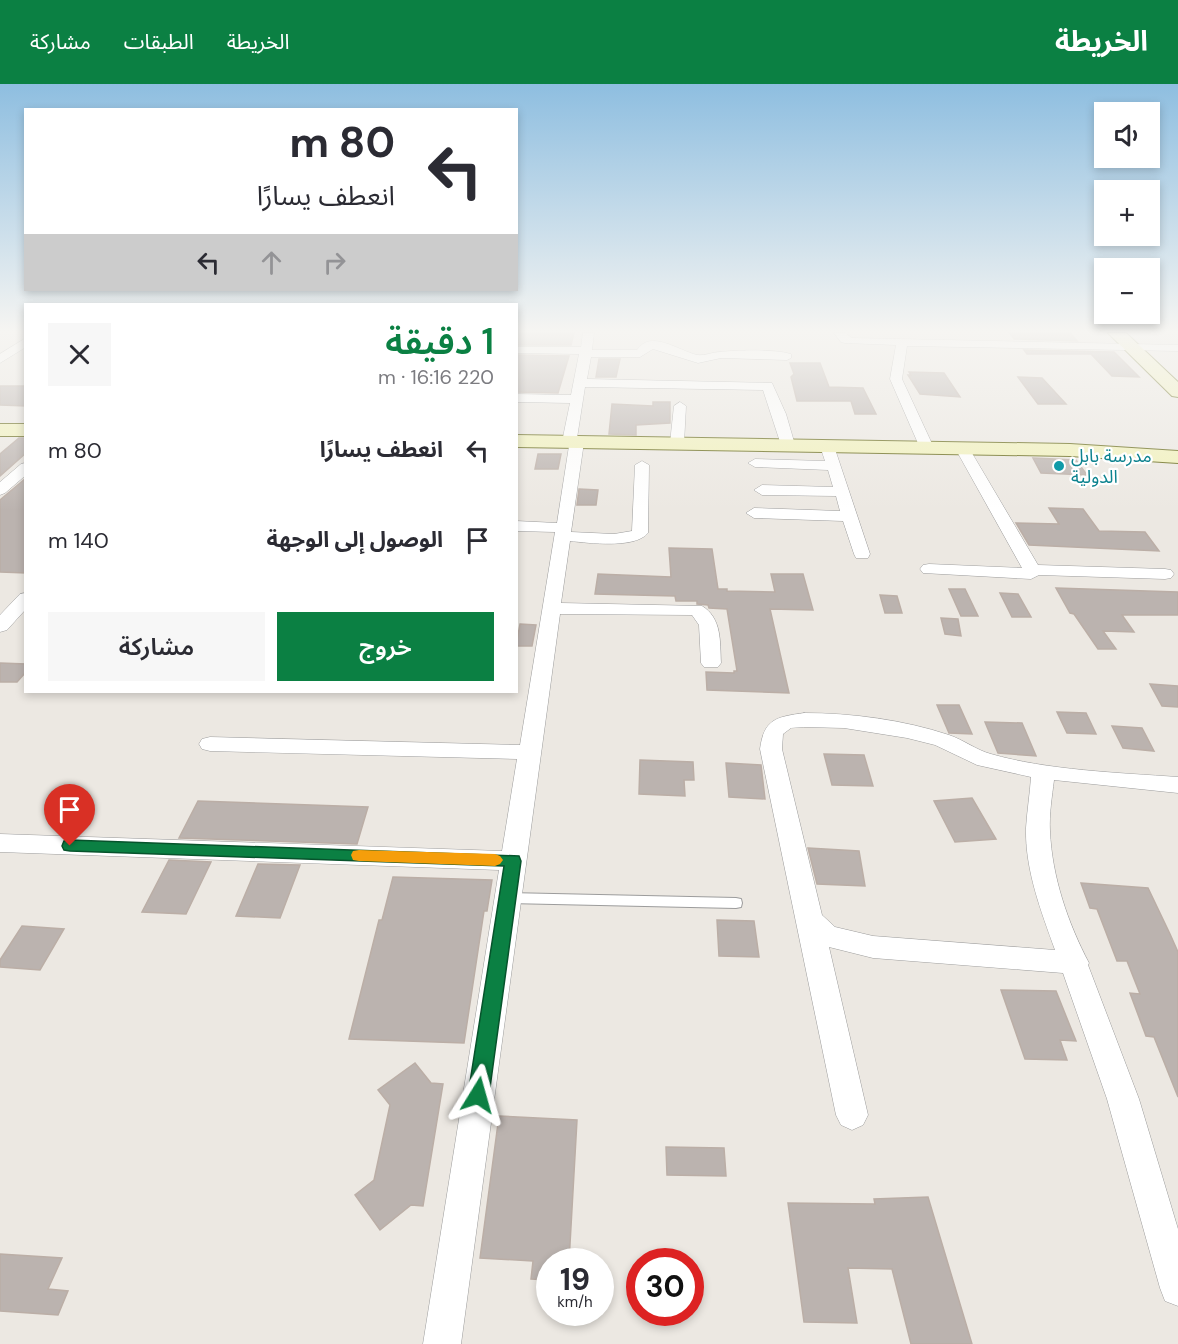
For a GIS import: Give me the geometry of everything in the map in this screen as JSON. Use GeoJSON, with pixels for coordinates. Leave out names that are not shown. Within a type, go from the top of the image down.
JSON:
{"type":"FeatureCollection","features":[{"type":"Feature","properties":{"kind":"main road"},"geometry":{"type":"LineString","coordinates":[[518,441],[1070,450],[1178,457]]}},
{"type":"Feature","properties":{"kind":"street"},"geometry":{"type":"LineString","coordinates":[[442,1344],[507,898],[564,532],[578,392]]}},
{"type":"Feature","properties":{"kind":"street"},"geometry":{"type":"LineString","coordinates":[[773,392],[788,445]]}},
{"type":"Feature","properties":{"kind":"street"},"geometry":{"type":"LineString","coordinates":[[902,392],[927,448]]}},
{"type":"Feature","properties":{"kind":"street"},"geometry":{"type":"LineString","coordinates":[[518,398],[576,399]]}},
{"type":"Feature","properties":{"kind":"street"},"geometry":{"type":"LineString","coordinates":[[677,443],[680,406]]}},
{"type":"Feature","properties":{"kind":"street"},"geometry":{"type":"LineString","coordinates":[[827,446],[862,554]]}},
{"type":"Feature","properties":{"kind":"street"},"geometry":{"type":"LineString","coordinates":[[962,448],[1032,570]]}},
{"type":"Feature","properties":{"kind":"street"},"geometry":{"type":"LineString","coordinates":[[755,463],[833,466]]}},
{"type":"Feature","properties":{"kind":"street"},"geometry":{"type":"LineString","coordinates":[[518,526],[621,538],[640,533],[642,465]]}},
{"type":"Feature","properties":{"kind":"street"},"geometry":{"type":"LineString","coordinates":[[0,490],[24,469]]}},
{"type":"Feature","properties":{"kind":"street"},"geometry":{"type":"LineString","coordinates":[[762,490],[841,492]]}},
{"type":"Feature","properties":{"kind":"street"},"geometry":{"type":"LineString","coordinates":[[754,513],[849,516]]}},
{"type":"Feature","properties":{"kind":"street"},"geometry":{"type":"LineString","coordinates":[[929,569],[1023,574],[1031,574],[1032,570]]}},
{"type":"Feature","properties":{"kind":"street"},"geometry":{"type":"LineString","coordinates":[[1032,570],[1165,574]]}},
{"type":"Feature","properties":{"kind":"street"},"geometry":{"type":"LineString","coordinates":[[0,626],[24,600]]}},
{"type":"Feature","properties":{"kind":"street"},"geometry":{"type":"LineString","coordinates":[[553,608],[696,610],[708,619],[711,663]]}},
{"type":"Feature","properties":{"kind":"street"},"geometry":{"type":"LineString","coordinates":[[852,1115],[810,919],[783,809],[771,749],[773,732],[785,722],[814,720],[872,724],[944,741],[964,753],[986,760],[1043,771],[1178,785]]}},
{"type":"Feature","properties":{"kind":"street"},"geometry":{"type":"LineString","coordinates":[[210,744],[529,752]]}},
{"type":"Feature","properties":{"kind":"street"},"geometry":{"type":"LineString","coordinates":[[1043,771],[1038,829],[1041,864],[1050,901],[1075,963],[1123,1099],[1178,1288]]}},
{"type":"Feature","properties":{"kind":"street"},"geometry":{"type":"LineString","coordinates":[[0,843],[513,861]]}},
{"type":"Feature","properties":{"kind":"street"},"geometry":{"type":"LineString","coordinates":[[810,919],[821,932],[829,936],[873,947],[1075,963]]}},
{"type":"Feature","properties":{"kind":"lane"},"geometry":{"type":"LineString","coordinates":[[507,898],[736,903]]}},
{"type":"Feature","properties":{"kind":"building"},"geometry":{"type":"Polygon","coordinates":[[[0,392],[24,392],[24,406],[0,405],[0,392]]]}},
{"type":"Feature","properties":{"kind":"building"},"geometry":{"type":"Polygon","coordinates":[[[518,392],[558,392],[518,392],[518,392]]]}},
{"type":"Feature","properties":{"kind":"building"},"geometry":{"type":"Polygon","coordinates":[[[795,392],[865,392],[876,414],[855,414],[851,401],[797,401],[795,392]]]}},
{"type":"Feature","properties":{"kind":"building"},"geometry":{"type":"Polygon","coordinates":[[[919,392],[957,392],[960,397],[920,394],[919,392]]]}},
{"type":"Feature","properties":{"kind":"building"},"geometry":{"type":"Polygon","coordinates":[[[1029,392],[1055,392],[1066,404],[1038,404],[1029,392]]]}},
{"type":"Feature","properties":{"kind":"building"},"geometry":{"type":"Polygon","coordinates":[[[653,402],[670,402],[670,423],[636,425],[636,435],[609,434],[612,404],[653,406],[653,402]]]}},
{"type":"Feature","properties":{"kind":"building"},"geometry":{"type":"Polygon","coordinates":[[[19,438],[24,438],[24,455],[0,476],[0,454],[19,438]]]}},
{"type":"Feature","properties":{"kind":"building"},"geometry":{"type":"Polygon","coordinates":[[[538,454],[561,454],[558,469],[535,469],[538,454]]]}},
{"type":"Feature","properties":{"kind":"building","name":"مدرسة بابل الدولية"},"geometry":{"type":"Polygon","coordinates":[[[1033,458],[1076,460],[1087,475],[1041,473],[1033,458]]]}},
{"type":"Feature","properties":{"kind":"building"},"geometry":{"type":"Polygon","coordinates":[[[24,480],[24,573],[0,572],[0,500],[24,480]]]}},
{"type":"Feature","properties":{"kind":"building"},"geometry":{"type":"Polygon","coordinates":[[[579,489],[598,490],[596,505],[577,505],[579,489]]]}},
{"type":"Feature","properties":{"kind":"building"},"geometry":{"type":"Polygon","coordinates":[[[1049,508],[1083,509],[1099,531],[1145,532],[1159,551],[1029,545],[1016,523],[1059,524],[1049,508]]]}},
{"type":"Feature","properties":{"kind":"building"},"geometry":{"type":"Polygon","coordinates":[[[669,548],[712,549],[718,589],[727,589],[727,591],[775,592],[771,574],[803,574],[813,610],[770,609],[789,693],[707,690],[706,672],[734,673],[737,671],[727,609],[709,608],[708,605],[697,604],[697,601],[676,601],[675,596],[595,594],[598,574],[671,577],[669,548]]]}},
{"type":"Feature","properties":{"kind":"building"},"geometry":{"type":"Polygon","coordinates":[[[1056,588],[1178,592],[1178,615],[1122,615],[1134,632],[1103,631],[1116,649],[1098,649],[1074,614],[1070,613],[1056,588]]]}},
{"type":"Feature","properties":{"kind":"building"},"geometry":{"type":"Polygon","coordinates":[[[949,589],[965,589],[978,616],[961,616],[949,589]]]}},
{"type":"Feature","properties":{"kind":"building"},"geometry":{"type":"Polygon","coordinates":[[[1000,593],[1018,594],[1031,617],[1012,617],[1000,593]]]}},
{"type":"Feature","properties":{"kind":"building"},"geometry":{"type":"Polygon","coordinates":[[[880,595],[897,596],[902,613],[885,613],[880,595]]]}},
{"type":"Feature","properties":{"kind":"building"},"geometry":{"type":"Polygon","coordinates":[[[941,618],[958,619],[961,636],[945,634],[941,618]]]}},
{"type":"Feature","properties":{"kind":"building"},"geometry":{"type":"Polygon","coordinates":[[[520,624],[536,625],[532,646],[518,646],[520,624]]]}},
{"type":"Feature","properties":{"kind":"building"},"geometry":{"type":"Polygon","coordinates":[[[0,663],[24,664],[24,674],[17,682],[0,682],[0,663]]]}},
{"type":"Feature","properties":{"kind":"building"},"geometry":{"type":"Polygon","coordinates":[[[1150,684],[1178,686],[1178,707],[1162,706],[1150,684]]]}},
{"type":"Feature","properties":{"kind":"building"},"geometry":{"type":"Polygon","coordinates":[[[937,705],[959,705],[972,734],[949,733],[937,705]]]}},
{"type":"Feature","properties":{"kind":"building"},"geometry":{"type":"Polygon","coordinates":[[[1057,712],[1086,713],[1096,734],[1067,733],[1057,712]]]}},
{"type":"Feature","properties":{"kind":"building"},"geometry":{"type":"Polygon","coordinates":[[[985,722],[1022,723],[1036,756],[998,753],[985,722]]]}},
{"type":"Feature","properties":{"kind":"building"},"geometry":{"type":"Polygon","coordinates":[[[1112,726],[1142,728],[1154,751],[1123,748],[1112,726]]]}},
{"type":"Feature","properties":{"kind":"building"},"geometry":{"type":"Polygon","coordinates":[[[824,754],[864,755],[873,786],[832,785],[824,754]]]}},
{"type":"Feature","properties":{"kind":"building"},"geometry":{"type":"Polygon","coordinates":[[[640,760],[693,762],[694,780],[684,780],[685,796],[639,794],[640,760]]]}},
{"type":"Feature","properties":{"kind":"building"},"geometry":{"type":"Polygon","coordinates":[[[726,763],[761,765],[765,799],[729,797],[726,763]]]}},
{"type":"Feature","properties":{"kind":"building"},"geometry":{"type":"Polygon","coordinates":[[[972,798],[996,839],[955,842],[934,801],[972,798]]]}},
{"type":"Feature","properties":{"kind":"building"},"geometry":{"type":"Polygon","coordinates":[[[198,801],[368,807],[357,844],[179,838],[198,801]]]}},
{"type":"Feature","properties":{"kind":"building"},"geometry":{"type":"Polygon","coordinates":[[[808,848],[859,851],[865,886],[817,884],[808,848]]]}},
{"type":"Feature","properties":{"kind":"building"},"geometry":{"type":"Polygon","coordinates":[[[169,860],[211,862],[186,914],[142,912],[169,860]]]}},
{"type":"Feature","properties":{"kind":"building"},"geometry":{"type":"Polygon","coordinates":[[[258,864],[300,865],[280,918],[236,916],[258,864]]]}},
{"type":"Feature","properties":{"kind":"building"},"geometry":{"type":"Polygon","coordinates":[[[393,877],[492,880],[487,911],[484,911],[464,1043],[349,1039],[379,920],[382,920],[393,877]]]}},
{"type":"Feature","properties":{"kind":"building"},"geometry":{"type":"Polygon","coordinates":[[[1081,883],[1148,888],[1170,934],[1178,952],[1178,1097],[1154,1037],[1146,1036],[1130,993],[1140,994],[1127,961],[1117,961],[1097,909],[1090,908],[1081,883]]]}},
{"type":"Feature","properties":{"kind":"building"},"geometry":{"type":"Polygon","coordinates":[[[717,920],[754,921],[759,957],[719,956],[717,920]]]}},
{"type":"Feature","properties":{"kind":"building"},"geometry":{"type":"Polygon","coordinates":[[[22,926],[64,929],[40,970],[0,967],[0,960],[22,926]]]}},
{"type":"Feature","properties":{"kind":"building"},"geometry":{"type":"Polygon","coordinates":[[[1001,990],[1056,991],[1076,1041],[1060,1040],[1067,1060],[1025,1059],[1001,990]]]}},
{"type":"Feature","properties":{"kind":"building"},"geometry":{"type":"Polygon","coordinates":[[[415,1063],[431,1083],[443,1084],[423,1206],[411,1205],[380,1230],[355,1195],[374,1180],[390,1105],[378,1090],[415,1063]]]}},
{"type":"Feature","properties":{"kind":"building"},"geometry":{"type":"Polygon","coordinates":[[[499,1116],[577,1120],[570,1248],[536,1248],[536,1279],[531,1279],[533,1261],[480,1258],[499,1116]]]}},
{"type":"Feature","properties":{"kind":"building"},"geometry":{"type":"Polygon","coordinates":[[[666,1147],[724,1148],[726,1176],[667,1175],[666,1147]]]}},
{"type":"Feature","properties":{"kind":"building"},"geometry":{"type":"Polygon","coordinates":[[[928,1197],[972,1344],[911,1344],[892,1269],[848,1268],[857,1323],[804,1322],[788,1203],[875,1204],[874,1199],[928,1197]]]}},
{"type":"Feature","properties":{"kind":"building"},"geometry":{"type":"Polygon","coordinates":[[[0,1254],[62,1258],[48,1289],[68,1291],[58,1315],[0,1311],[0,1254]]]}},
{"type":"Feature","properties":{"kind":"slow traffic"},"geometry":{"type":"LineString","coordinates":[[359,855],[495,860]]}},
{"type":"Feature","properties":{"kind":"place","name":"مدرسة بابل الدولية"},"geometry":{"type":"Point","coordinates":[1059,466]}},
{"type":"Feature","properties":{"kind":"route"},"geometry":{"type":"LineString","coordinates":[[70,846],[513,861],[478,1095]]}}]}
